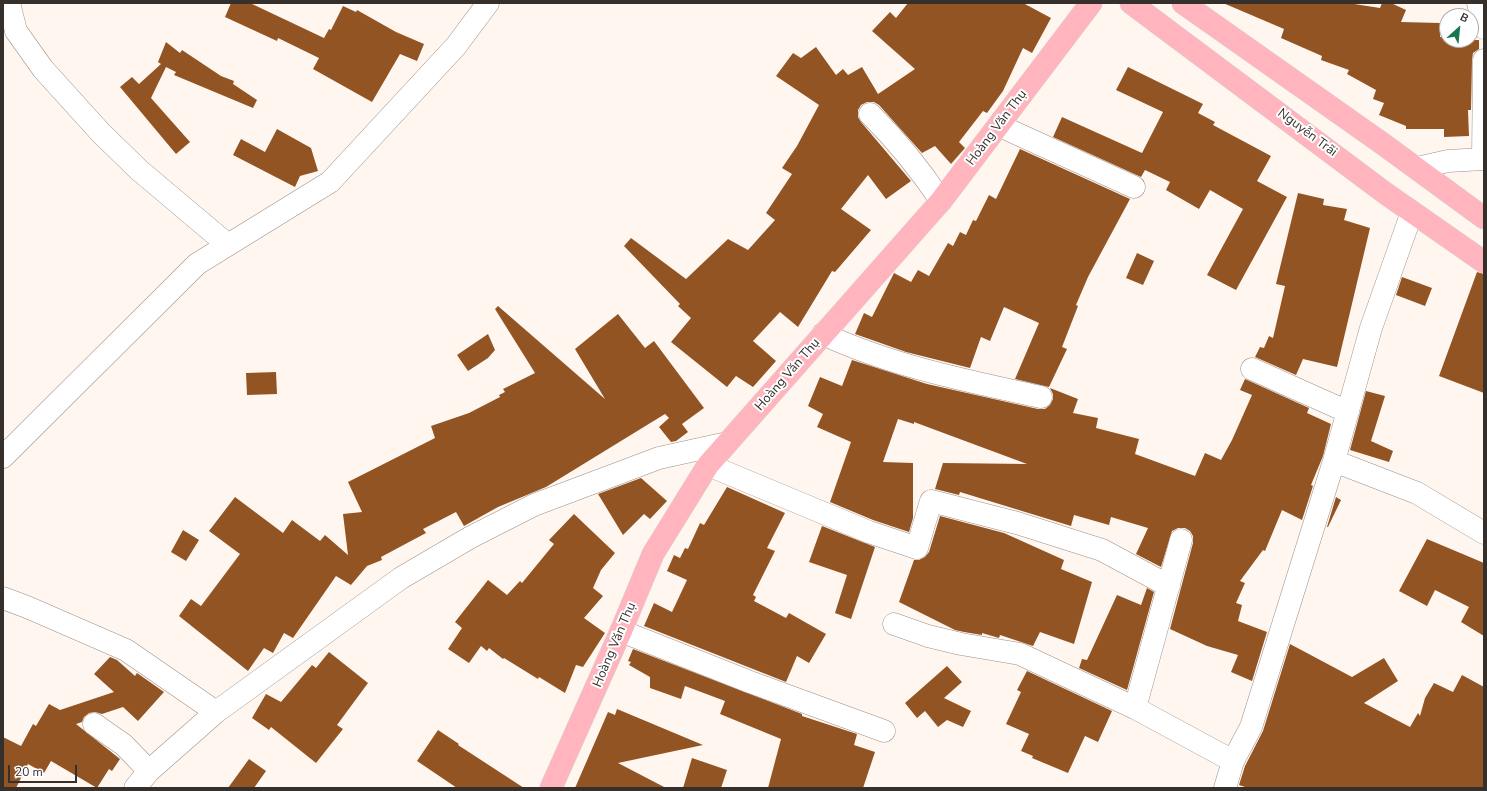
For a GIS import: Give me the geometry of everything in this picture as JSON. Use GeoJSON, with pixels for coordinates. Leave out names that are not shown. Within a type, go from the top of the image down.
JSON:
{"type":"FeatureCollection","features":[{"type":"Feature","properties":{"kind":"main road","name":"Hoàng Văn Thụ"},"geometry":{"type":"LineString","coordinates":[[551,788],[621,632],[653,554],[708,465],[941,201],[1000,126],[1091,3]]}},
{"type":"Feature","properties":{"kind":"main road","name":"Nguyễn Trãi"},"geometry":{"type":"LineString","coordinates":[[1131,3],[1412,212],[1484,262]]}},
{"type":"Feature","properties":{"kind":"main road"},"geometry":{"type":"LineString","coordinates":[[1184,3],[1417,168],[1484,218]]}},
{"type":"Feature","properties":{"kind":"street"},"geometry":{"type":"LineString","coordinates":[[9,3],[10,13],[16,31],[43,69],[101,133],[139,170],[228,245]]}},
{"type":"Feature","properties":{"kind":"street"},"geometry":{"type":"LineString","coordinates":[[3,457],[197,264],[330,182],[456,46],[488,3]]}},
{"type":"Feature","properties":{"kind":"street"},"geometry":{"type":"LineString","coordinates":[[1478,3],[1484,28]]}},
{"type":"Feature","properties":{"kind":"street"},"geometry":{"type":"LineString","coordinates":[[1417,168],[1448,161],[1483,159],[1484,60]]}},
{"type":"Feature","properties":{"kind":"street"},"geometry":{"type":"LineString","coordinates":[[870,114],[897,142],[941,201]]}},
{"type":"Feature","properties":{"kind":"street"},"geometry":{"type":"LineString","coordinates":[[1000,126],[1134,187]]}},
{"type":"Feature","properties":{"kind":"street"},"geometry":{"type":"LineString","coordinates":[[1230,786],[1233,761],[1251,727],[1334,461],[1371,328],[1412,212]]}},
{"type":"Feature","properties":{"kind":"street"},"geometry":{"type":"LineString","coordinates":[[823,334],[853,348],[890,360],[963,380],[1041,397]]}},
{"type":"Feature","properties":{"kind":"street"},"geometry":{"type":"LineString","coordinates":[[1252,369],[1348,412]]}},
{"type":"Feature","properties":{"kind":"street"},"geometry":{"type":"LineString","coordinates":[[135,788],[149,770],[216,712],[401,578],[471,537],[534,505],[659,458],[727,443]]}},
{"type":"Feature","properties":{"kind":"street"},"geometry":{"type":"LineString","coordinates":[[1334,461],[1417,493],[1484,533]]}},
{"type":"Feature","properties":{"kind":"street"},"geometry":{"type":"LineString","coordinates":[[708,465],[869,532],[917,548],[931,501],[1017,523],[1102,550],[1169,586]]}},
{"type":"Feature","properties":{"kind":"street"},"geometry":{"type":"LineString","coordinates":[[1135,708],[1181,540]]}},
{"type":"Feature","properties":{"kind":"street"},"geometry":{"type":"LineString","coordinates":[[3,598],[126,650],[216,712]]}},
{"type":"Feature","properties":{"kind":"street"},"geometry":{"type":"LineString","coordinates":[[894,624],[928,636],[961,644],[1020,654],[1135,708],[1233,761]]}},
{"type":"Feature","properties":{"kind":"street"},"geometry":{"type":"LineString","coordinates":[[621,632],[750,682],[884,731]]}},
{"type":"Feature","properties":{"kind":"street"},"geometry":{"type":"LineString","coordinates":[[94,724],[124,745],[149,770]]}},
{"type":"Feature","properties":{"kind":"building"},"geometry":{"type":"Polygon","coordinates":[[[231,3],[250,3],[324,38],[329,29],[331,30],[343,6],[356,12],[357,10],[396,32],[424,44],[417,61],[400,54],[372,102],[313,69],[319,58],[278,38],[277,41],[225,17],[231,3]]]}},
{"type":"Feature","properties":{"kind":"building"},"geometry":{"type":"Polygon","coordinates":[[[908,3],[1023,3],[1051,18],[1032,53],[1023,48],[1003,91],[987,113],[983,111],[959,142],[965,148],[951,164],[935,146],[922,153],[879,105],[874,102],[867,102],[861,105],[858,110],[858,117],[861,122],[911,181],[886,199],[868,175],[841,209],[871,230],[835,272],[832,271],[798,327],[780,312],[753,341],[776,361],[753,387],[736,376],[727,387],[671,342],[691,318],[678,306],[680,304],[624,246],[631,238],[686,279],[728,239],[748,250],[775,220],[766,213],[792,174],[782,168],[797,146],[819,105],[776,76],[793,53],[801,58],[816,47],[836,75],[843,69],[848,75],[862,67],[878,94],[915,69],[872,31],[890,12],[896,18],[908,3]]]}},
{"type":"Feature","properties":{"kind":"building"},"geometry":{"type":"Polygon","coordinates":[[[1223,3],[1348,3],[1380,8],[1382,3],[1391,3],[1406,10],[1401,22],[1439,23],[1439,48],[1479,48],[1473,53],[1472,60],[1471,110],[1468,110],[1469,136],[1444,137],[1444,129],[1406,129],[1406,126],[1379,115],[1384,103],[1373,99],[1376,90],[1347,74],[1349,70],[1321,60],[1322,56],[1281,38],[1284,29],[1223,3]]]}},
{"type":"Feature","properties":{"kind":"building"},"geometry":{"type":"Polygon","coordinates":[[[166,42],[180,53],[182,50],[221,76],[234,81],[233,84],[257,100],[253,108],[174,75],[176,72],[166,67],[151,98],[190,142],[176,154],[120,87],[132,77],[139,84],[161,64],[158,62],[166,42]]]}},
{"type":"Feature","properties":{"kind":"building"},"geometry":{"type":"Polygon","coordinates":[[[1128,67],[1203,104],[1198,113],[1215,122],[1213,125],[1271,156],[1257,181],[1287,197],[1236,290],[1207,275],[1243,209],[1210,190],[1199,209],[1166,190],[1170,182],[1145,170],[1141,177],[1053,137],[1062,117],[1142,153],[1163,112],[1116,90],[1128,67]]]}},
{"type":"Feature","properties":{"kind":"building"},"geometry":{"type":"Polygon","coordinates":[[[277,129],[311,148],[318,171],[300,176],[295,187],[233,155],[241,139],[265,152],[277,129]]]}},
{"type":"Feature","properties":{"kind":"building"},"geometry":{"type":"Polygon","coordinates":[[[1020,149],[1130,199],[1088,277],[1076,305],[1078,306],[1062,347],[1067,349],[1049,387],[1015,379],[1039,323],[1004,307],[990,341],[981,337],[970,368],[906,352],[855,334],[864,313],[872,317],[894,273],[911,282],[918,270],[929,276],[948,243],[953,246],[960,232],[966,235],[973,220],[976,221],[989,195],[996,199],[1020,149]]]}},
{"type":"Feature","properties":{"kind":"building"},"geometry":{"type":"Polygon","coordinates":[[[1298,193],[1324,199],[1323,205],[1347,209],[1344,220],[1370,228],[1337,367],[1303,359],[1296,375],[1255,357],[1260,347],[1264,348],[1269,336],[1273,338],[1285,286],[1276,284],[1298,193]]]}},
{"type":"Feature","properties":{"kind":"building"},"geometry":{"type":"Polygon","coordinates":[[[1137,253],[1154,261],[1143,285],[1126,278],[1137,253]]]}},
{"type":"Feature","properties":{"kind":"building"},"geometry":{"type":"Polygon","coordinates":[[[1477,272],[1484,274],[1484,393],[1439,376],[1477,272]]]}},
{"type":"Feature","properties":{"kind":"building"},"geometry":{"type":"Polygon","coordinates":[[[1402,277],[1432,288],[1425,306],[1396,295],[1402,277]]]}},
{"type":"Feature","properties":{"kind":"building"},"geometry":{"type":"Polygon","coordinates":[[[498,306],[605,399],[575,349],[618,314],[645,348],[654,341],[704,408],[682,424],[688,432],[676,441],[671,442],[659,427],[669,418],[665,414],[546,487],[498,507],[464,526],[456,512],[423,529],[426,533],[381,557],[382,560],[367,566],[351,585],[336,576],[293,638],[284,633],[273,653],[264,648],[248,671],[179,616],[191,599],[201,606],[240,554],[209,531],[235,497],[283,533],[292,520],[320,541],[325,535],[348,555],[343,514],[362,512],[348,482],[435,438],[431,426],[469,413],[500,397],[499,395],[505,392],[503,389],[535,373],[495,309],[498,306]]]}},
{"type":"Feature","properties":{"kind":"building"},"geometry":{"type":"Polygon","coordinates":[[[488,334],[495,350],[488,358],[468,371],[457,355],[488,334]]]}},
{"type":"Feature","properties":{"kind":"building"},"geometry":{"type":"Polygon","coordinates":[[[852,360],[927,384],[1038,409],[1045,409],[1050,405],[1053,399],[1053,394],[1050,388],[1078,399],[1073,413],[1098,418],[1096,428],[1139,439],[1135,454],[1195,476],[1205,453],[1221,460],[1232,440],[1252,395],[1240,390],[1245,379],[1309,408],[1307,413],[1331,424],[1323,456],[1311,485],[1313,486],[1302,520],[1282,510],[1265,551],[1263,550],[1240,581],[1245,583],[1236,603],[1242,605],[1238,621],[1267,632],[1252,681],[1231,672],[1238,655],[1207,646],[1170,629],[1193,543],[1193,536],[1190,531],[1185,528],[1178,528],[1172,531],[1161,567],[1136,554],[1148,528],[1111,517],[1109,525],[1074,515],[1071,526],[960,492],[959,495],[935,489],[943,463],[1027,464],[914,422],[914,424],[898,419],[883,462],[913,463],[913,518],[909,532],[873,520],[830,502],[851,442],[817,427],[823,414],[808,406],[820,377],[842,386],[852,360]]]}},
{"type":"Feature","properties":{"kind":"building"},"geometry":{"type":"Polygon","coordinates":[[[276,372],[277,394],[247,395],[246,373],[276,372]]]}},
{"type":"Feature","properties":{"kind":"building"},"geometry":{"type":"Polygon","coordinates":[[[1366,391],[1385,396],[1371,441],[1393,451],[1389,462],[1350,450],[1366,391]]]}},
{"type":"Feature","properties":{"kind":"building"},"geometry":{"type":"Polygon","coordinates":[[[641,478],[667,501],[650,519],[644,514],[623,535],[598,494],[641,478]]]}},
{"type":"Feature","properties":{"kind":"building"},"geometry":{"type":"Polygon","coordinates":[[[727,487],[785,513],[767,548],[775,551],[753,595],[756,597],[754,601],[786,618],[789,613],[826,634],[809,663],[797,656],[786,682],[644,626],[654,603],[672,612],[687,580],[667,571],[674,555],[680,558],[685,548],[688,549],[700,523],[704,525],[727,487]]]}},
{"type":"Feature","properties":{"kind":"building"},"geometry":{"type":"Polygon","coordinates":[[[1336,497],[1341,500],[1327,527],[1336,497]]]}},
{"type":"Feature","properties":{"kind":"building"},"geometry":{"type":"Polygon","coordinates":[[[574,514],[615,553],[601,570],[593,588],[603,596],[584,618],[605,633],[583,667],[576,665],[565,693],[539,677],[538,679],[504,658],[503,659],[489,648],[487,651],[481,646],[469,663],[448,649],[462,628],[455,622],[488,580],[507,595],[520,581],[522,583],[554,544],[549,540],[574,514]]]}},
{"type":"Feature","properties":{"kind":"building"},"geometry":{"type":"Polygon","coordinates":[[[940,516],[1004,533],[1064,560],[1061,569],[1092,582],[1074,644],[1040,632],[1033,646],[1000,635],[999,638],[982,633],[982,635],[955,630],[899,602],[914,560],[919,560],[925,557],[929,552],[940,516]]]}},
{"type":"Feature","properties":{"kind":"building"},"geometry":{"type":"Polygon","coordinates":[[[822,526],[875,547],[851,619],[835,613],[847,575],[809,562],[822,526]]]}},
{"type":"Feature","properties":{"kind":"building"},"geometry":{"type":"Polygon","coordinates":[[[183,530],[199,540],[186,561],[171,552],[183,530]]]}},
{"type":"Feature","properties":{"kind":"building"},"geometry":{"type":"Polygon","coordinates":[[[1427,539],[1484,563],[1484,636],[1461,622],[1469,607],[1435,590],[1427,606],[1399,591],[1427,539]]]}},
{"type":"Feature","properties":{"kind":"building"},"geometry":{"type":"Polygon","coordinates":[[[1147,588],[1154,592],[1127,690],[1079,668],[1082,659],[1087,660],[1117,595],[1141,605],[1147,588]]]}},
{"type":"Feature","properties":{"kind":"building"},"geometry":{"type":"Polygon","coordinates":[[[1290,644],[1352,677],[1384,658],[1398,681],[1364,703],[1410,727],[1418,713],[1420,716],[1425,698],[1434,683],[1453,692],[1462,675],[1484,687],[1484,788],[1248,788],[1239,785],[1245,766],[1263,731],[1290,644]]]}},
{"type":"Feature","properties":{"kind":"building"},"geometry":{"type":"Polygon","coordinates":[[[633,649],[802,714],[802,716],[857,734],[854,745],[875,752],[863,788],[768,788],[781,739],[720,714],[725,701],[685,686],[681,699],[650,688],[650,677],[629,665],[631,662],[628,661],[633,649]]]}},
{"type":"Feature","properties":{"kind":"building"},"geometry":{"type":"Polygon","coordinates":[[[329,652],[368,683],[337,725],[343,729],[316,763],[271,727],[269,730],[252,718],[266,694],[281,702],[312,665],[316,668],[329,652]]]}},
{"type":"Feature","properties":{"kind":"building"},"geometry":{"type":"Polygon","coordinates":[[[110,657],[117,660],[135,676],[137,673],[164,692],[138,721],[123,707],[102,714],[95,712],[89,713],[84,717],[82,722],[76,724],[120,759],[112,771],[109,769],[97,788],[51,761],[44,773],[28,764],[16,788],[3,788],[3,737],[21,746],[33,724],[36,726],[49,704],[60,710],[114,692],[94,674],[110,657]]]}},
{"type":"Feature","properties":{"kind":"building"},"geometry":{"type":"Polygon","coordinates":[[[947,666],[962,682],[944,698],[971,711],[963,727],[947,720],[938,727],[925,711],[917,718],[905,703],[947,666]]]}},
{"type":"Feature","properties":{"kind":"building"},"geometry":{"type":"Polygon","coordinates":[[[1027,671],[1112,711],[1098,742],[1085,736],[1068,773],[1032,758],[1033,756],[1021,751],[1029,734],[1006,724],[1021,692],[1017,690],[1027,671]]]}},
{"type":"Feature","properties":{"kind":"building"},"geometry":{"type":"Polygon","coordinates":[[[617,709],[703,745],[618,763],[666,788],[575,788],[608,712],[615,715],[617,709]]]}},
{"type":"Feature","properties":{"kind":"building"},"geometry":{"type":"Polygon","coordinates":[[[438,730],[459,744],[458,745],[524,788],[457,788],[417,761],[438,730]]]}},
{"type":"Feature","properties":{"kind":"building"},"geometry":{"type":"Polygon","coordinates":[[[692,758],[727,770],[721,788],[683,788],[692,758]]]}},
{"type":"Feature","properties":{"kind":"building"},"geometry":{"type":"Polygon","coordinates":[[[249,759],[266,771],[254,788],[228,788],[249,759]]]}}]}
